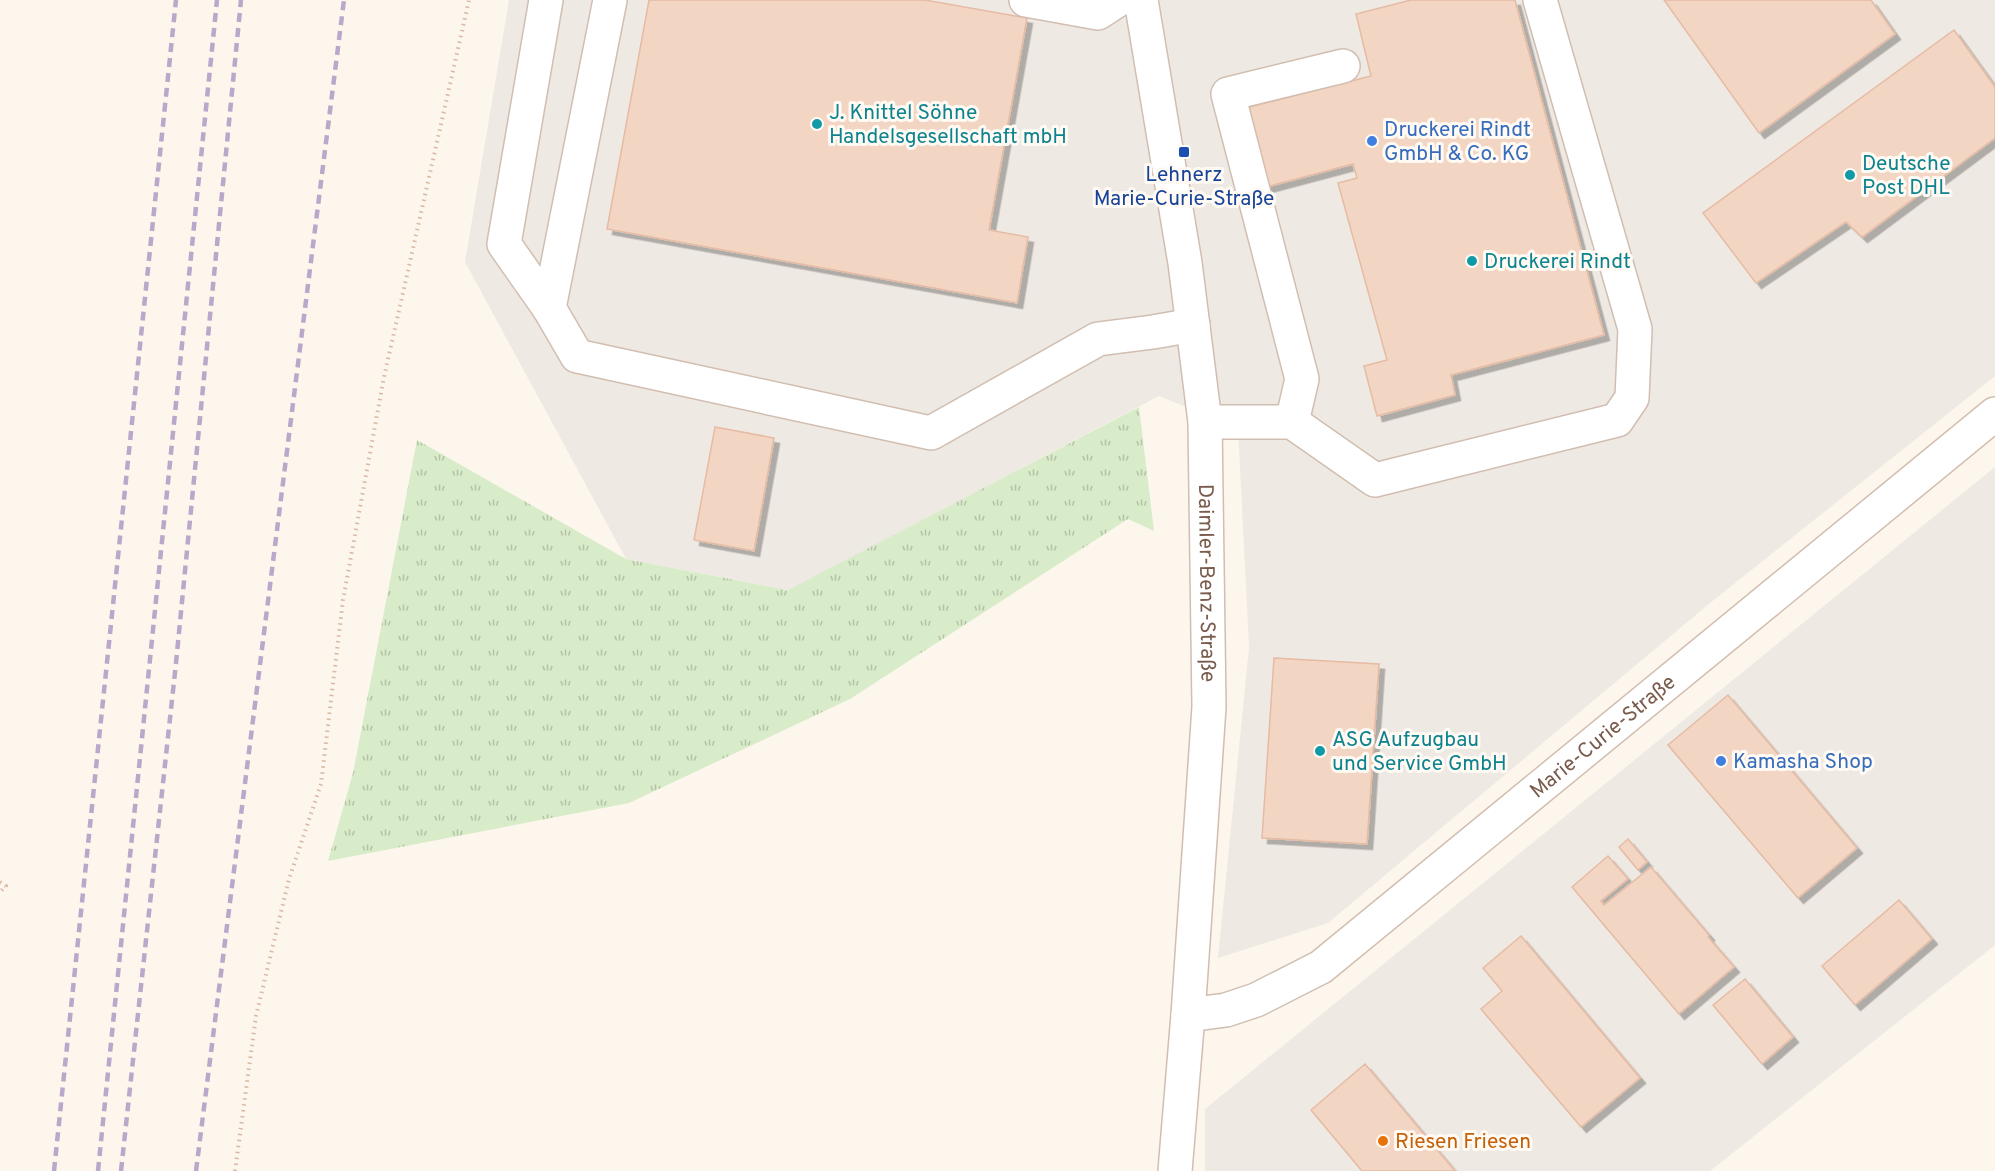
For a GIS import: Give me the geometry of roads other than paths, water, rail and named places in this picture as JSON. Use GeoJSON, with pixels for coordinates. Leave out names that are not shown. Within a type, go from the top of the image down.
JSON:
{"type":"FeatureCollection","features":[{"type":"Feature","properties":{"kind":"street"},"geometry":{"type":"LineString","coordinates":[[546,0],[504,244],[549,308],[577,356],[932,433],[1098,339],[1193,325]]}},
{"type":"Feature","properties":{"kind":"street"},"geometry":{"type":"LineString","coordinates":[[549,308],[610,0]]}},
{"type":"Feature","properties":{"kind":"street"},"geometry":{"type":"LineString","coordinates":[[1026,0],[1098,12],[1118,0]]}},
{"type":"Feature","properties":{"kind":"street","name":"Daimler-Benz-Straße"},"geometry":{"type":"LineString","coordinates":[[1141,0],[1185,263],[1205,422],[1209,707],[1188,1015],[1174,1171]]}},
{"type":"Feature","properties":{"kind":"street"},"geometry":{"type":"LineString","coordinates":[[1205,422],[1292,422],[1375,480],[1617,420],[1632,398],[1635,329],[1540,0]]}},
{"type":"Feature","properties":{"kind":"street"},"geometry":{"type":"LineString","coordinates":[[1292,422],[1302,379],[1228,94],[1343,66]]}},
{"type":"Feature","properties":{"kind":"street","name":"Marie-Curie-Straße"},"geometry":{"type":"LineString","coordinates":[[1188,1015],[1226,1010],[1256,1000],[1321,967],[1995,414]]}},
{"type":"Feature","properties":{"kind":"railway"},"geometry":{"type":"LineString","coordinates":[[54,1171],[176,0]]}},
{"type":"Feature","properties":{"kind":"railway"},"geometry":{"type":"LineString","coordinates":[[98,1171],[217,0]]}},
{"type":"Feature","properties":{"kind":"railway"},"geometry":{"type":"LineString","coordinates":[[121,1171],[176,663],[241,0]]}},
{"type":"Feature","properties":{"kind":"railway"},"geometry":{"type":"LineString","coordinates":[[196,1171],[344,0]]}},
{"type":"Feature","properties":{"kind":"place","name":"J. Knittel Söhne Handelsgesellschaft mbH"},"geometry":{"type":"Point","coordinates":[817,124]}},
{"type":"Feature","properties":{"kind":"place","name":"Druckerei Rindt GmbH & Co. KG"},"geometry":{"type":"Point","coordinates":[1372,141]}},
{"type":"Feature","properties":{"kind":"place","name":"Lehnerz Marie-Curie-Straße"},"geometry":{"type":"Point","coordinates":[1184,152]}},
{"type":"Feature","properties":{"kind":"place","name":"Deutsche Post DHL"},"geometry":{"type":"Point","coordinates":[1850,175]}},
{"type":"Feature","properties":{"kind":"place","name":"Druckerei Rindt"},"geometry":{"type":"Point","coordinates":[1472,261]}},
{"type":"Feature","properties":{"kind":"place","name":"ASG Aufzugbau und Service GmbH"},"geometry":{"type":"Point","coordinates":[1320,751]}},
{"type":"Feature","properties":{"kind":"place","name":"Kamasha Shop"},"geometry":{"type":"Point","coordinates":[1721,761]}},
{"type":"Feature","properties":{"kind":"place","name":"Riesen Friesen"},"geometry":{"type":"Point","coordinates":[1383,1141]}}]}
